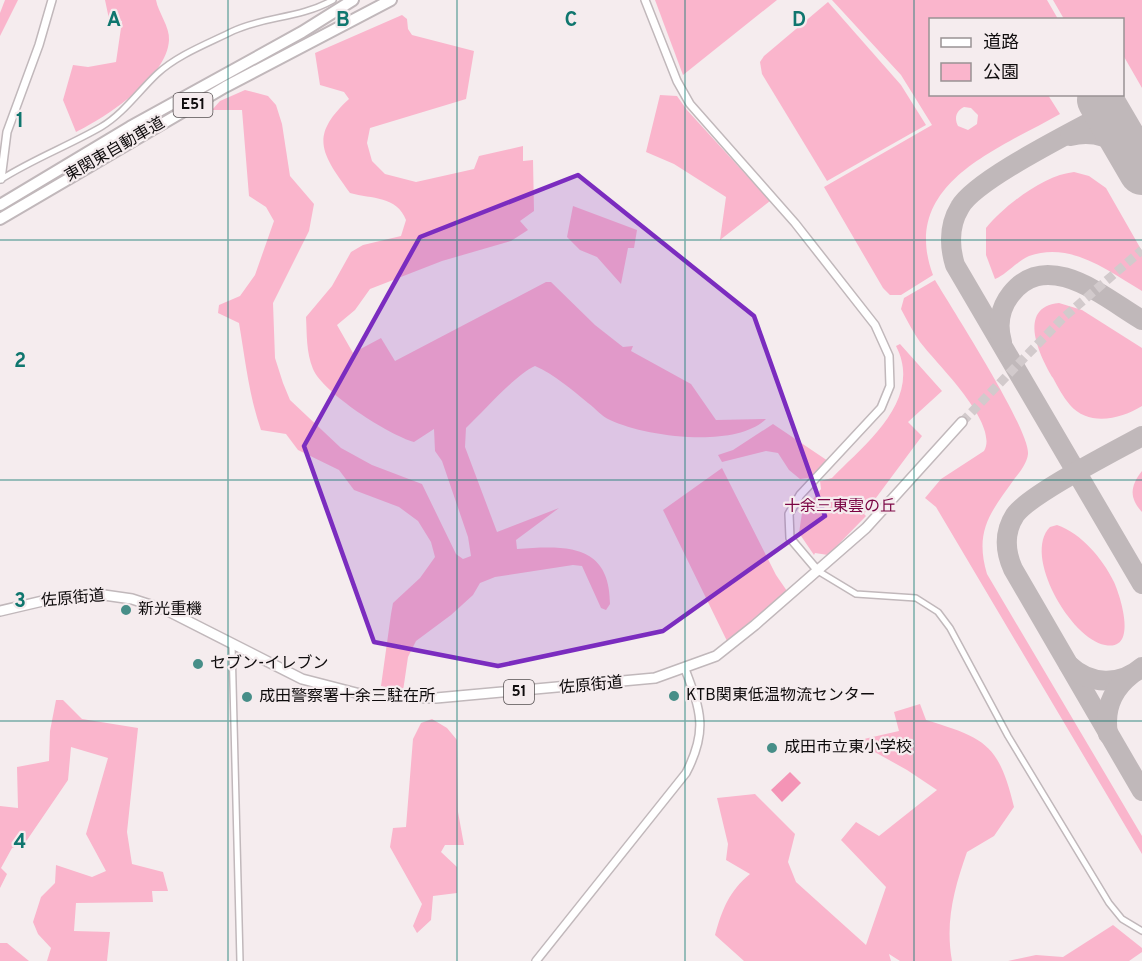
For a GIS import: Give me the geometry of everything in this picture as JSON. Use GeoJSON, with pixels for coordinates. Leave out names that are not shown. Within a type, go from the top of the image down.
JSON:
{"type":"FeatureCollection","features":[{"type":"Feature","properties":{"kind":"highway","name":"東関東自動車道"},"geometry":{"type":"LineString","coordinates":[[0,205],[130,127],[302,32],[353,0]]}},
{"type":"Feature","properties":{"kind":"highway","name":"東関東自動車道"},"geometry":{"type":"LineString","coordinates":[[0,219],[205,98],[391,0]]}},
{"type":"Feature","properties":{"kind":"highway","name":"佐原街道"},"geometry":{"type":"LineString","coordinates":[[0,611],[64,596],[117,596],[166,610],[318,685],[351,693],[391,698],[436,698],[630,682],[686,669],[723,651],[866,528],[962,422]]}},
{"type":"Feature","properties":{"kind":"street"},"geometry":{"type":"LineString","coordinates":[[1,180],[7,132],[39,45],[52,0]]}},
{"type":"Feature","properties":{"kind":"street"},"geometry":{"type":"LineString","coordinates":[[1,180],[38,157],[102,126],[115,117],[159,71],[189,54],[235,30],[251,24],[293,17],[333,0]]}},
{"type":"Feature","properties":{"kind":"street"},"geometry":{"type":"LineString","coordinates":[[645,0],[677,81],[690,104],[795,223],[875,325],[886,345],[891,375],[881,408],[800,495],[789,514],[790,538],[818,571],[856,594],[916,598],[938,612],[950,628],[1008,736],[1109,903],[1122,919],[1142,931]]}},
{"type":"Feature","properties":{"kind":"street"},"geometry":{"type":"LineString","coordinates":[[231,644],[240,961]]}},
{"type":"Feature","properties":{"kind":"street"},"geometry":{"type":"LineString","coordinates":[[536,961],[686,772],[700,735],[700,716],[686,669]]}},
{"type":"Feature","properties":{"kind":"highlighted area"},"geometry":{"type":"Polygon","coordinates":[[[578,175],[754,316],[825,516],[663,631],[498,666],[374,642],[304,446],[420,237],[578,175]]]}},
{"type":"Feature","properties":{"kind":"green space"},"geometry":{"type":"Polygon","coordinates":[[[5,0],[18,0],[0,36],[0,13],[5,0]]]}},
{"type":"Feature","properties":{"kind":"green space"},"geometry":{"type":"Polygon","coordinates":[[[105,0],[156,0],[169,35],[166,54],[147,82],[133,95],[103,117],[76,132],[63,100],[73,65],[88,67],[116,62],[122,21],[109,19],[105,0]]]}},
{"type":"Feature","properties":{"kind":"green space"},"geometry":{"type":"Polygon","coordinates":[[[655,0],[777,0],[683,75],[655,0]]]}},
{"type":"Feature","properties":{"kind":"green space"},"geometry":{"type":"Polygon","coordinates":[[[832,0],[1047,0],[1057,18],[929,18],[929,96],[1049,96],[1060,114],[983,157],[960,174],[942,194],[930,217],[926,243],[933,275],[901,295],[890,295],[883,288],[824,187],[932,125],[901,75],[832,0]],[[964,107],[956,115],[958,126],[968,130],[977,124],[978,115],[971,108],[964,107]]]}},
{"type":"Feature","properties":{"kind":"green space"},"geometry":{"type":"Polygon","coordinates":[[[1053,0],[1142,0],[1142,88],[1124,57],[1124,18],[1063,18],[1053,0]]]}},
{"type":"Feature","properties":{"kind":"green space"},"geometry":{"type":"Polygon","coordinates":[[[828,2],[901,85],[926,125],[827,181],[762,74],[760,62],[764,56],[828,2]]]}},
{"type":"Feature","properties":{"kind":"green space"},"geometry":{"type":"Polygon","coordinates":[[[402,15],[407,19],[408,29],[412,35],[474,51],[466,99],[370,128],[367,143],[372,161],[385,174],[416,182],[474,169],[479,156],[523,146],[523,161],[533,160],[534,211],[520,221],[528,230],[511,241],[442,261],[370,289],[355,310],[337,325],[353,353],[381,338],[395,361],[546,282],[551,282],[595,325],[623,347],[633,346],[631,351],[691,384],[716,420],[766,419],[752,428],[713,437],[667,435],[645,431],[607,419],[563,383],[535,366],[527,371],[509,385],[466,428],[465,447],[497,532],[559,508],[516,540],[517,549],[567,549],[581,552],[593,559],[602,569],[608,584],[610,604],[606,610],[601,608],[582,566],[573,565],[495,577],[480,583],[473,595],[451,615],[416,641],[408,657],[403,691],[381,686],[393,603],[420,578],[435,557],[431,542],[418,521],[399,507],[354,490],[339,470],[298,450],[286,434],[261,430],[250,390],[239,323],[218,313],[219,305],[240,296],[255,275],[274,221],[266,207],[249,196],[242,110],[212,110],[220,101],[245,90],[268,96],[276,105],[282,124],[290,176],[314,204],[309,231],[273,303],[275,358],[290,400],[341,448],[372,465],[422,484],[456,554],[463,559],[471,556],[468,537],[442,461],[435,451],[434,429],[414,442],[389,431],[358,412],[329,390],[319,379],[313,369],[308,350],[306,317],[332,286],[351,252],[363,245],[401,236],[406,220],[397,206],[390,202],[350,193],[332,167],[326,155],[324,134],[336,112],[349,99],[344,92],[320,85],[315,53],[402,15]]]}},
{"type":"Feature","properties":{"kind":"green space"},"geometry":{"type":"Polygon","coordinates":[[[660,95],[677,96],[770,201],[720,240],[726,197],[674,164],[646,152],[660,95]]]}},
{"type":"Feature","properties":{"kind":"green space"},"geometry":{"type":"Polygon","coordinates":[[[1074,172],[1089,176],[1106,188],[1142,251],[1142,291],[1088,260],[1060,252],[1045,252],[1029,256],[995,279],[986,255],[986,228],[1026,192],[1062,174],[1074,172]]]}},
{"type":"Feature","properties":{"kind":"green space"},"geometry":{"type":"Polygon","coordinates":[[[573,206],[637,230],[634,248],[628,248],[621,284],[597,257],[580,250],[567,237],[573,206]]]}},
{"type":"Feature","properties":{"kind":"green space"},"geometry":{"type":"Polygon","coordinates":[[[935,280],[1017,420],[1028,454],[1023,467],[987,522],[984,533],[983,559],[987,574],[1142,836],[1142,854],[936,507],[925,498],[941,479],[984,451],[986,439],[983,426],[975,410],[920,342],[901,309],[904,298],[935,280]]]}},
{"type":"Feature","properties":{"kind":"green space"},"geometry":{"type":"Polygon","coordinates":[[[1059,303],[1082,310],[1142,348],[1142,406],[1134,411],[1105,419],[1086,416],[1067,402],[1042,358],[1035,334],[1038,313],[1046,307],[1059,303]]]}},
{"type":"Feature","properties":{"kind":"green space","name":"十余三東雲の丘"},"geometry":{"type":"Polygon","coordinates":[[[900,344],[942,391],[908,422],[922,436],[864,514],[866,516],[828,555],[815,553],[814,555],[799,533],[802,513],[821,489],[820,481],[832,478],[874,436],[896,403],[902,385],[903,366],[896,346],[900,344]]]}},
{"type":"Feature","properties":{"kind":"green space"},"geometry":{"type":"Polygon","coordinates":[[[773,424],[828,461],[810,478],[800,479],[789,470],[778,453],[766,451],[722,462],[718,455],[733,450],[773,424]]]}},
{"type":"Feature","properties":{"kind":"green space"},"geometry":{"type":"Polygon","coordinates":[[[722,468],[776,575],[787,591],[727,641],[663,510],[722,468]]]}},
{"type":"Feature","properties":{"kind":"green space"},"geometry":{"type":"Polygon","coordinates":[[[1142,471],[1142,512],[1133,497],[1133,487],[1142,471]]]}},
{"type":"Feature","properties":{"kind":"green space"},"geometry":{"type":"Polygon","coordinates":[[[1057,525],[1075,534],[1090,548],[1104,564],[1114,582],[1123,609],[1124,621],[1122,640],[1115,645],[1105,645],[1092,639],[1078,628],[1054,594],[1046,575],[1042,556],[1043,540],[1050,527],[1057,525]]]}},
{"type":"Feature","properties":{"kind":"green space"},"geometry":{"type":"Polygon","coordinates":[[[56,700],[63,700],[82,719],[138,728],[127,832],[132,864],[163,872],[168,891],[152,891],[153,902],[76,903],[74,931],[110,932],[107,961],[47,961],[51,948],[38,934],[33,922],[41,897],[55,883],[56,865],[92,877],[106,871],[86,834],[108,758],[71,747],[68,780],[25,843],[12,848],[1,868],[7,874],[0,888],[0,806],[18,808],[17,767],[49,761],[50,731],[56,700]]]}},
{"type":"Feature","properties":{"kind":"green space"},"geometry":{"type":"Polygon","coordinates":[[[920,704],[926,720],[963,732],[987,747],[1002,769],[1014,807],[994,836],[967,852],[958,879],[950,919],[952,961],[900,961],[889,954],[891,961],[744,961],[715,935],[727,902],[750,874],[726,860],[728,844],[717,798],[755,794],[795,834],[788,862],[796,882],[866,945],[886,887],[841,840],[856,822],[879,836],[937,790],[855,741],[899,731],[894,712],[920,704]]]}},
{"type":"Feature","properties":{"kind":"green space"},"geometry":{"type":"Polygon","coordinates":[[[432,719],[447,728],[457,740],[458,812],[464,845],[445,845],[441,852],[457,867],[457,893],[433,896],[431,920],[417,933],[413,926],[422,904],[390,847],[393,828],[406,827],[413,739],[421,723],[432,719]]]}},
{"type":"Feature","properties":{"kind":"green space"},"geometry":{"type":"Polygon","coordinates":[[[1113,925],[1142,948],[1142,952],[1129,961],[1008,961],[1036,955],[1063,957],[1113,925]]]}},
{"type":"Feature","properties":{"kind":"green space"},"geometry":{"type":"Polygon","coordinates":[[[0,943],[7,943],[29,961],[0,961],[0,943]]]}},
{"type":"Feature","properties":{"kind":"shaded area"},"geometry":{"type":"Polygon","coordinates":[[[790,772],[801,783],[782,802],[771,790],[790,772]]]}},
{"type":"Feature","properties":{"kind":"taxiway"},"geometry":{"type":"LineString","coordinates":[[1107,113],[1051,143],[985,183],[970,196],[956,214],[951,243],[955,265],[1142,584]]}},
{"type":"Feature","properties":{"kind":"taxiway"},"geometry":{"type":"LineString","coordinates":[[1070,136],[1088,134],[1104,137],[1119,144],[1132,155]]}},
{"type":"Feature","properties":{"kind":"taxiway"},"geometry":{"type":"LineString","coordinates":[[1002,342],[1000,317],[1007,299],[1026,281],[1042,275],[1059,276],[1077,282],[1142,320]]}},
{"type":"Feature","properties":{"kind":"taxiway"},"geometry":{"type":"LineString","coordinates":[[1142,436],[1037,496],[1015,515],[1007,535],[1008,555],[1013,569],[1142,791]]}},
{"type":"Feature","properties":{"kind":"taxiway"},"geometry":{"type":"LineString","coordinates":[[1069,665],[1077,672],[1105,681],[1124,678],[1142,667]]}},
{"type":"Feature","properties":{"kind":"taxiway"},"geometry":{"type":"LineString","coordinates":[[1108,734],[1107,717],[1111,701],[1119,687],[1131,675]]}},
{"type":"Feature","properties":{"kind":"runway"},"geometry":{"type":"LineString","coordinates":[[1100,100],[1142,172]]}},
{"type":"Feature","properties":{"kind":"tunnel"},"geometry":{"type":"LineString","coordinates":[[962,422],[1063,318],[1142,250]]}},
{"type":"Feature","properties":{"kind":"place","name":"新光重機"},"geometry":{"type":"Point","coordinates":[126,610]}},
{"type":"Feature","properties":{"kind":"place","name":"セブン-イレブン"},"geometry":{"type":"Point","coordinates":[198,664]}},
{"type":"Feature","properties":{"kind":"place","name":"KTB関東低温物流センター"},"geometry":{"type":"Point","coordinates":[674,696]}},
{"type":"Feature","properties":{"kind":"place","name":"成田警察署十余三駐在所"},"geometry":{"type":"Point","coordinates":[247,697]}},
{"type":"Feature","properties":{"kind":"place","name":"成田市立東小学校"},"geometry":{"type":"Point","coordinates":[772,748]}}]}
